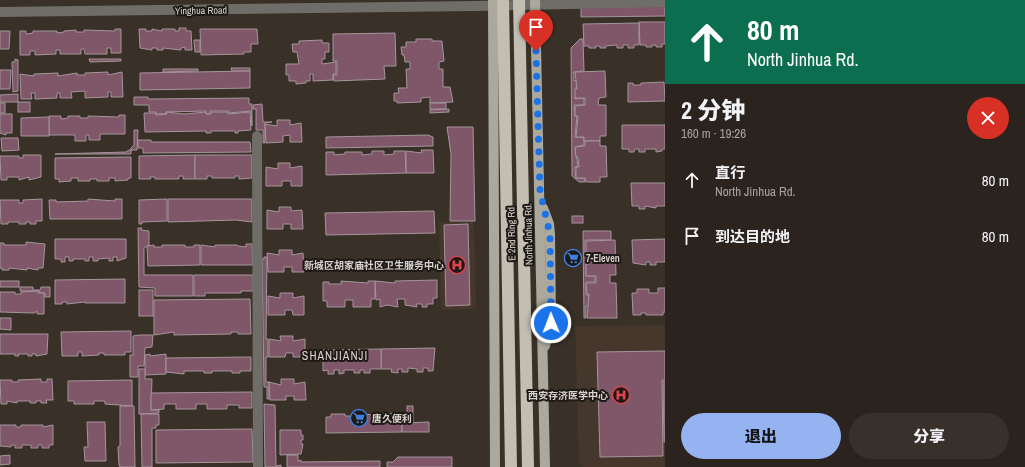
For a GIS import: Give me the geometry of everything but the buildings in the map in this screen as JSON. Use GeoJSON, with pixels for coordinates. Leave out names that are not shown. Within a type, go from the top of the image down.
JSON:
{"type":"FeatureCollection","features":[{"type":"Feature","properties":{"kind":"highway","name":"E 2nd Ring Rd"},"geometry":{"type":"LineString","coordinates":[[519,0],[528,467]]}},
{"type":"Feature","properties":{"kind":"highway","name":"E 2nd Ring Rd"},"geometry":{"type":"LineString","coordinates":[[496,2],[511,467]]}},
{"type":"Feature","properties":{"kind":"main road"},"geometry":{"type":"LineString","coordinates":[[495,467],[496,2]]}},
{"type":"Feature","properties":{"kind":"main road","name":"North Jinhua Rd."},"geometry":{"type":"LineString","coordinates":[[535,2],[545,467]]}},
{"type":"Feature","properties":{"kind":"street","name":"Yinghua Road"},"geometry":{"type":"LineString","coordinates":[[0,12],[496,2],[665,2]]}},
{"type":"Feature","properties":{"kind":"street"},"geometry":{"type":"LineString","coordinates":[[257,136],[258,467]]}},
{"type":"Feature","properties":{"kind":"shaded area","name":"新城区胡家庙社区卫生服务中心"},"geometry":{"type":"Polygon","coordinates":[[[474,221],[476,309],[441,310],[439,222],[474,221]]]}},
{"type":"Feature","properties":{"kind":"shaded area","name":"西安存济医学中心"},"geometry":{"type":"Polygon","coordinates":[[[665,325],[665,467],[583,467],[579,463],[575,326],[665,325]]]}},
{"type":"Feature","properties":{"kind":"place","name":"7-Eleven"},"geometry":{"type":"Point","coordinates":[573,258]}},
{"type":"Feature","properties":{"kind":"place","name":"新城区胡家庙社区卫生服务中心"},"geometry":{"type":"Point","coordinates":[457,265]}},
{"type":"Feature","properties":{"kind":"place","name":"西安存济医学中心"},"geometry":{"type":"Point","coordinates":[621,395]}},
{"type":"Feature","properties":{"kind":"place","name":"唐久便利"},"geometry":{"type":"Point","coordinates":[359,418]}},
{"type":"Feature","properties":{"kind":"district","name":"SHANJIANJI"},"geometry":{"type":"Point","coordinates":[335,356]}},
{"type":"Feature","properties":{"kind":"route"},"geometry":{"type":"LineString","coordinates":[[536,51],[540,191],[542,206],[549,224],[550,234],[551,323]]}}]}
